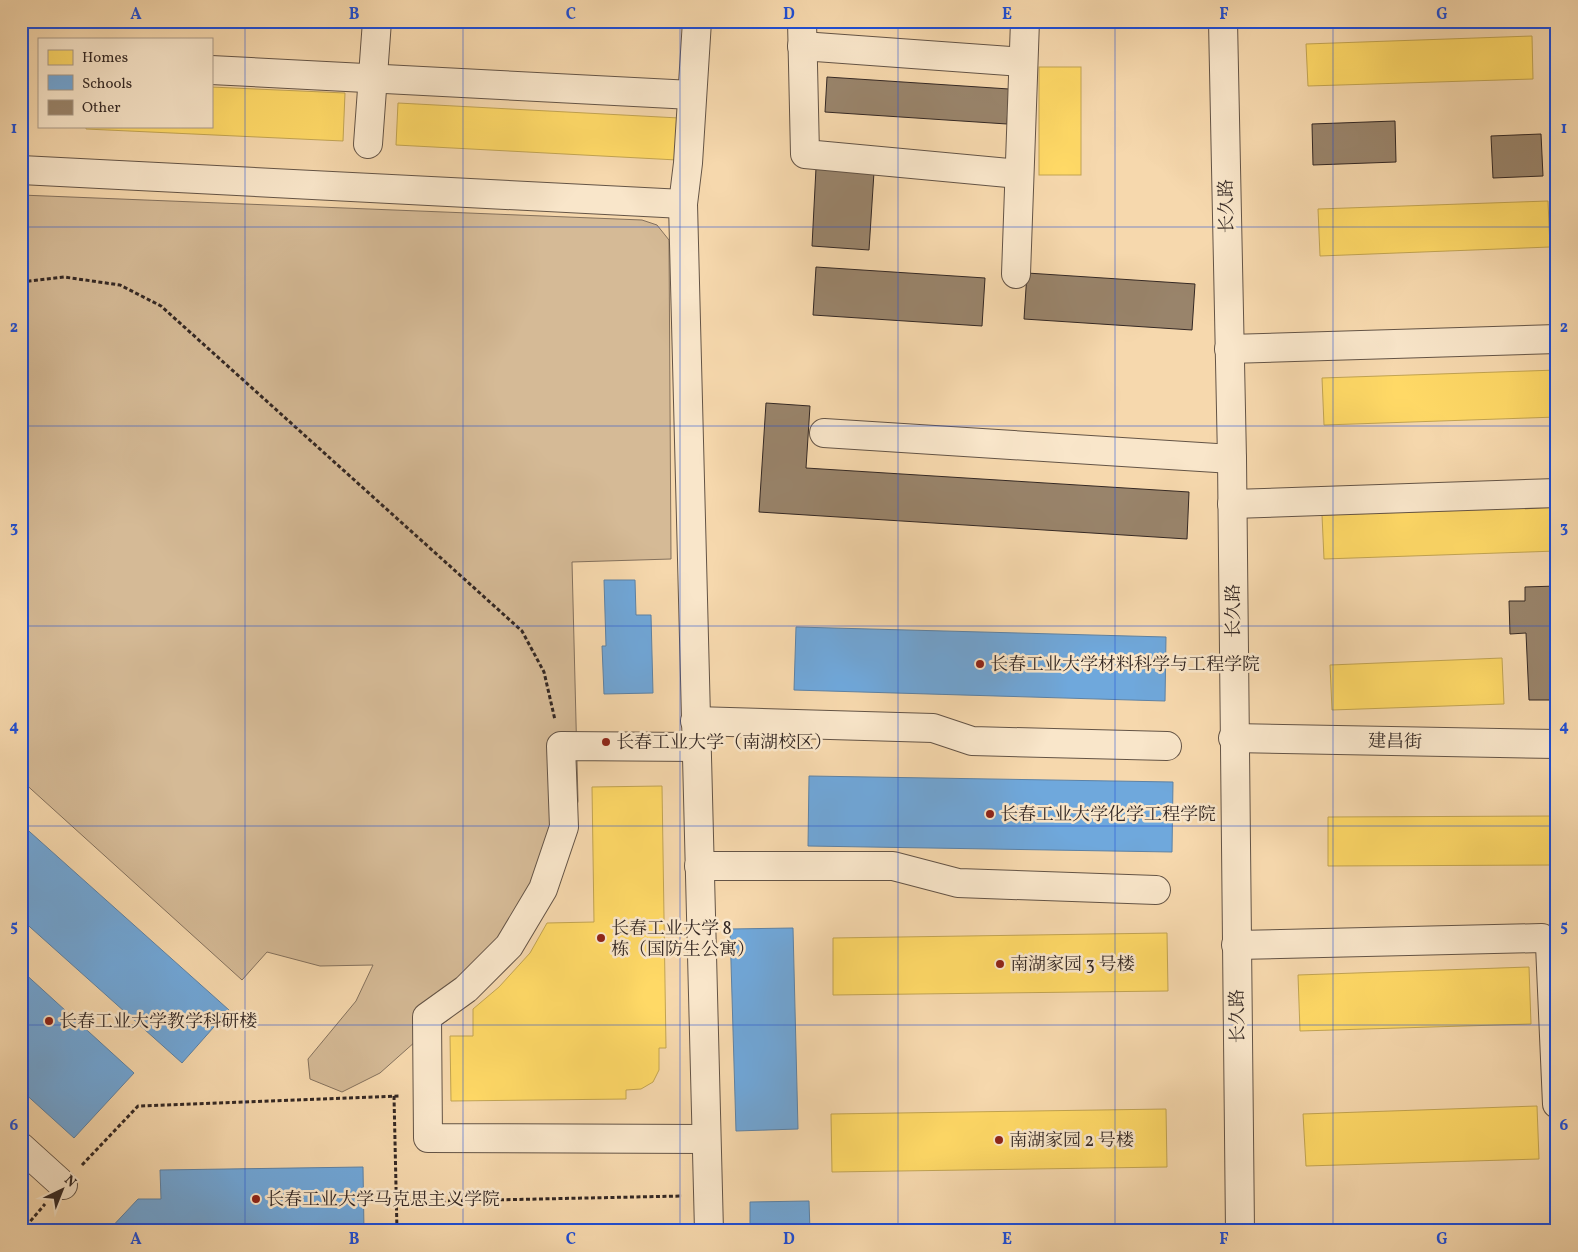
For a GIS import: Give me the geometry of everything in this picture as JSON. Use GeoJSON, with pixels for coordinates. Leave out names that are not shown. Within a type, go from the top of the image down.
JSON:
{"type":"FeatureCollection","features":[{"type":"Feature","properties":{"kind":"street"},"geometry":{"type":"LineString","coordinates":[[368,144],[377,21]]}},
{"type":"Feature","properties":{"kind":"street"},"geometry":{"type":"LineString","coordinates":[[697,21],[688,163],[682,204],[709,1231]]}},
{"type":"Feature","properties":{"kind":"street"},"geometry":{"type":"LineString","coordinates":[[1016,274],[1024,21]]}},
{"type":"Feature","properties":{"kind":"street","name":"长久路"},"geometry":{"type":"LineString","coordinates":[[1222,21],[1232,459],[1233,738],[1240,1231]]}},
{"type":"Feature","properties":{"kind":"street"},"geometry":{"type":"LineString","coordinates":[[1019,174],[805,154],[802,33],[1023,62]]}},
{"type":"Feature","properties":{"kind":"street"},"geometry":{"type":"LineString","coordinates":[[212,70],[692,96]]}},
{"type":"Feature","properties":{"kind":"street"},"geometry":{"type":"LineString","coordinates":[[21,170],[682,204]]}},
{"type":"Feature","properties":{"kind":"street"},"geometry":{"type":"LineString","coordinates":[[1229,349],[1557,339]]}},
{"type":"Feature","properties":{"kind":"street"},"geometry":{"type":"LineString","coordinates":[[824,433],[1232,459]]}},
{"type":"Feature","properties":{"kind":"street"},"geometry":{"type":"LineString","coordinates":[[1232,504],[1557,493]]}},
{"type":"Feature","properties":{"kind":"street"},"geometry":{"type":"LineString","coordinates":[[706,1139],[428,1138],[427,1017],[466,990],[509,946],[544,889],[564,827],[561,746],[696,734],[933,728],[972,741],[1167,746]]}},
{"type":"Feature","properties":{"kind":"street","name":"建昌街"},"geometry":{"type":"LineString","coordinates":[[1233,738],[1557,744]]}},
{"type":"Feature","properties":{"kind":"street"},"geometry":{"type":"LineString","coordinates":[[699,866],[893,866],[958,884],[1156,890]]}},
{"type":"Feature","properties":{"kind":"street"},"geometry":{"type":"LineString","coordinates":[[1236,945],[1542,938],[1550,945],[1557,1104]]}},
{"type":"Feature","properties":{"kind":"street"},"geometry":{"type":"LineString","coordinates":[[21,1147],[63,1185]]}},
{"type":"Feature","properties":{"kind":"path"},"geometry":{"type":"LineString","coordinates":[[21,282],[64,277],[120,285],[162,306],[522,632],[544,672],[561,746]]}},
{"type":"Feature","properties":{"kind":"path"},"geometry":{"type":"LineString","coordinates":[[22,1231],[138,1106],[428,1095]]}},
{"type":"Feature","properties":{"kind":"path"},"geometry":{"type":"LineString","coordinates":[[394,1096],[397,1231]]}},
{"type":"Feature","properties":{"kind":"path"},"geometry":{"type":"LineString","coordinates":[[396,1202],[708,1196]]}},
{"type":"Feature","properties":{"kind":"shaded area"},"geometry":{"type":"Polygon","coordinates":[[[21,195],[642,220],[657,225],[669,240],[671,559],[572,562],[578,801],[565,867],[524,943],[492,982],[448,1020],[416,1041],[380,1073],[342,1092],[310,1079],[308,1059],[356,1001],[373,965],[320,966],[267,952],[242,980],[21,780],[21,195]]]}},
{"type":"Feature","properties":{"kind":"building: Homes"},"geometry":{"type":"Polygon","coordinates":[[[1555,33],[1557,33],[1557,85],[1555,33]]]}},
{"type":"Feature","properties":{"kind":"building: Homes"},"geometry":{"type":"Polygon","coordinates":[[[1532,36],[1533,79],[1308,86],[1306,44],[1532,36]]]}},
{"type":"Feature","properties":{"kind":"building: Homes"},"geometry":{"type":"Polygon","coordinates":[[[1039,67],[1081,67],[1081,175],[1039,175],[1039,67]]]}},
{"type":"Feature","properties":{"kind":"building: Homes"},"geometry":{"type":"Polygon","coordinates":[[[212,87],[345,93],[343,141],[86,129],[212,128],[212,87]]]}},
{"type":"Feature","properties":{"kind":"building: Homes"},"geometry":{"type":"Polygon","coordinates":[[[398,103],[679,118],[677,160],[396,145],[398,103]]]}},
{"type":"Feature","properties":{"kind":"building: Homes"},"geometry":{"type":"Polygon","coordinates":[[[1548,201],[1550,247],[1320,256],[1318,209],[1548,201]]]}},
{"type":"Feature","properties":{"kind":"building: Homes"},"geometry":{"type":"Polygon","coordinates":[[[1557,370],[1557,417],[1324,425],[1322,378],[1557,370]]]}},
{"type":"Feature","properties":{"kind":"building: Homes"},"geometry":{"type":"Polygon","coordinates":[[[1557,507],[1557,551],[1324,559],[1322,515],[1557,507]]]}},
{"type":"Feature","properties":{"kind":"building: Homes"},"geometry":{"type":"Polygon","coordinates":[[[1502,658],[1504,704],[1332,710],[1330,665],[1502,658]]]}},
{"type":"Feature","properties":{"kind":"building: Homes","name":"长春工业大学 8 栋（国防生公寓）"},"geometry":{"type":"Polygon","coordinates":[[[662,786],[666,1048],[659,1048],[659,1070],[653,1082],[641,1089],[626,1090],[626,1099],[451,1101],[450,1036],[473,1036],[473,1009],[499,987],[530,953],[547,923],[594,922],[592,787],[662,786]]]}},
{"type":"Feature","properties":{"kind":"building: Homes"},"geometry":{"type":"Polygon","coordinates":[[[1557,816],[1557,865],[1328,866],[1328,817],[1557,816]]]}},
{"type":"Feature","properties":{"kind":"building: Homes","name":"南湖家园 3 号楼"},"geometry":{"type":"Polygon","coordinates":[[[1167,933],[1168,991],[833,995],[833,938],[1167,933]]]}},
{"type":"Feature","properties":{"kind":"building: Homes"},"geometry":{"type":"Polygon","coordinates":[[[1529,967],[1531,1024],[1300,1031],[1298,975],[1529,967]]]}},
{"type":"Feature","properties":{"kind":"building: Homes"},"geometry":{"type":"Polygon","coordinates":[[[1537,1106],[1539,1159],[1306,1166],[1303,1114],[1537,1106]]]}},
{"type":"Feature","properties":{"kind":"building: Homes","name":"南湖家园 2 号楼"},"geometry":{"type":"Polygon","coordinates":[[[1166,1109],[1167,1167],[832,1172],[831,1114],[1166,1109]]]}},
{"type":"Feature","properties":{"kind":"building: Schools"},"geometry":{"type":"Polygon","coordinates":[[[604,580],[635,580],[636,615],[651,615],[653,693],[604,694],[602,646],[606,646],[604,580]]]}},
{"type":"Feature","properties":{"kind":"building: Schools","name":"长春工业大学材料科学与工程学院"},"geometry":{"type":"Polygon","coordinates":[[[796,627],[1166,637],[1165,701],[794,690],[796,627]]]}},
{"type":"Feature","properties":{"kind":"building: Schools","name":"长春工业大学化学工程学院"},"geometry":{"type":"Polygon","coordinates":[[[809,776],[1173,782],[1172,852],[808,846],[809,776]]]}},
{"type":"Feature","properties":{"kind":"building: Schools"},"geometry":{"type":"Polygon","coordinates":[[[21,824],[229,1010],[182,1063],[21,919],[21,824]]]}},
{"type":"Feature","properties":{"kind":"building: Schools"},"geometry":{"type":"Polygon","coordinates":[[[793,928],[798,1129],[736,1131],[730,929],[793,928]]]}},
{"type":"Feature","properties":{"kind":"building: Schools","name":"长春工业大学教学科研楼"},"geometry":{"type":"Polygon","coordinates":[[[21,970],[134,1073],[74,1138],[21,1090],[21,970]]]}},
{"type":"Feature","properties":{"kind":"building: Schools","name":"长春工业大学马克思主义学院"},"geometry":{"type":"Polygon","coordinates":[[[363,1167],[364,1231],[108,1231],[138,1199],[161,1199],[160,1170],[363,1167]]]}},
{"type":"Feature","properties":{"kind":"building: Schools"},"geometry":{"type":"Polygon","coordinates":[[[809,1201],[810,1231],[750,1231],[750,1202],[809,1201]]]}},
{"type":"Feature","properties":{"kind":"building: Other"},"geometry":{"type":"Polygon","coordinates":[[[827,77],[1009,89],[1007,124],[825,112],[827,77]]]}},
{"type":"Feature","properties":{"kind":"building: Other"},"geometry":{"type":"Polygon","coordinates":[[[1395,121],[1396,162],[1313,165],[1312,124],[1395,121]]]}},
{"type":"Feature","properties":{"kind":"building: Other"},"geometry":{"type":"Polygon","coordinates":[[[1541,134],[1543,176],[1493,178],[1491,136],[1541,134]]]}},
{"type":"Feature","properties":{"kind":"building: Other"},"geometry":{"type":"Polygon","coordinates":[[[816,168],[874,172],[869,250],[812,246],[816,168]]]}},
{"type":"Feature","properties":{"kind":"building: Other"},"geometry":{"type":"Polygon","coordinates":[[[816,267],[985,278],[982,326],[813,315],[816,267]]]}},
{"type":"Feature","properties":{"kind":"building: Other"},"geometry":{"type":"Polygon","coordinates":[[[1027,273],[1195,284],[1192,330],[1024,319],[1027,273]]]}},
{"type":"Feature","properties":{"kind":"building: Other"},"geometry":{"type":"Polygon","coordinates":[[[766,403],[810,406],[806,468],[1189,492],[1187,539],[759,512],[766,403]]]}},
{"type":"Feature","properties":{"kind":"building: Other"},"geometry":{"type":"Polygon","coordinates":[[[1557,586],[1557,700],[1529,700],[1526,633],[1510,634],[1509,601],[1525,601],[1525,587],[1557,586]]]}},
{"type":"Feature","properties":{"kind":"place","name":"长春工业大学材料科学与工程学院"},"geometry":{"type":"Point","coordinates":[980,664]}},
{"type":"Feature","properties":{"kind":"place","name":"长春工业大学（南湖校区）"},"geometry":{"type":"Point","coordinates":[606,742]}},
{"type":"Feature","properties":{"kind":"place","name":"长春工业大学化学工程学院"},"geometry":{"type":"Point","coordinates":[990,814]}},
{"type":"Feature","properties":{"kind":"place","name":"长春工业大学 8 栋（国防生公寓）"},"geometry":{"type":"Point","coordinates":[601,938]}},
{"type":"Feature","properties":{"kind":"place","name":"南湖家园 3 号楼"},"geometry":{"type":"Point","coordinates":[1000,964]}},
{"type":"Feature","properties":{"kind":"place","name":"长春工业大学教学科研楼"},"geometry":{"type":"Point","coordinates":[49,1021]}},
{"type":"Feature","properties":{"kind":"place","name":"南湖家园 2 号楼"},"geometry":{"type":"Point","coordinates":[999,1140]}},
{"type":"Feature","properties":{"kind":"place","name":"长春工业大学马克思主义学院"},"geometry":{"type":"Point","coordinates":[256,1199]}}]}
